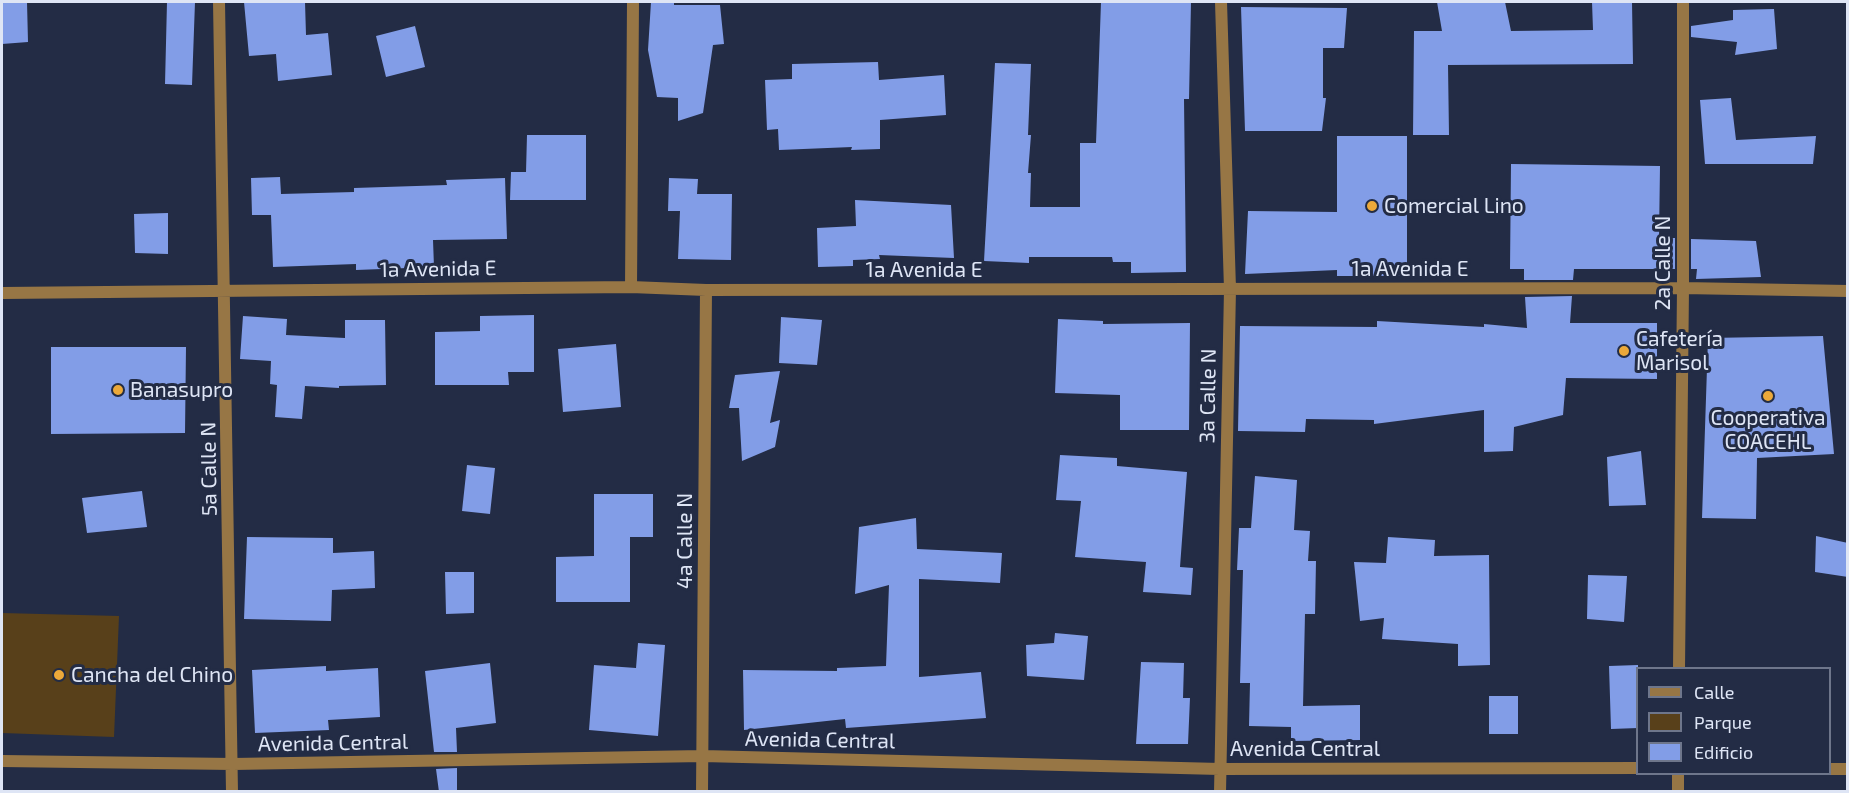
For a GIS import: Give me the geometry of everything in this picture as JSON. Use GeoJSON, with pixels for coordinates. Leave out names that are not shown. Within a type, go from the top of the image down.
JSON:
{"type":"FeatureCollection","features":[{"type":"Feature","properties":{"kind":"street","name":"5a Calle N"},"geometry":{"type":"LineString","coordinates":[[219,2],[232,792]]}},
{"type":"Feature","properties":{"kind":"street"},"geometry":{"type":"LineString","coordinates":[[631,287],[633,2]]}},
{"type":"Feature","properties":{"kind":"street","name":"3a Calle N"},"geometry":{"type":"LineString","coordinates":[[1220,792],[1230,289],[1221,2]]}},
{"type":"Feature","properties":{"kind":"street","name":"2a Calle N"},"geometry":{"type":"LineString","coordinates":[[1679,667],[1683,2]]}},
{"type":"Feature","properties":{"kind":"street","name":"1a Avenida E"},"geometry":{"type":"LineString","coordinates":[[2,293],[631,287],[706,290],[1683,288],[1848,291]]}},
{"type":"Feature","properties":{"kind":"street","name":"4a Calle N"},"geometry":{"type":"LineString","coordinates":[[702,792],[706,290]]}},
{"type":"Feature","properties":{"kind":"street","name":"Avenida Central"},"geometry":{"type":"LineString","coordinates":[[2,761],[233,764],[703,756],[1220,769],[1636,768]]}},
{"type":"Feature","properties":{"kind":"street"},"geometry":{"type":"LineString","coordinates":[[1831,769],[1848,769]]}},
{"type":"Feature","properties":{"kind":"street"},"geometry":{"type":"LineString","coordinates":[[1678,775],[1678,792]]}},
{"type":"Feature","properties":{"kind":"green space","name":"Cancha del Chino"},"geometry":{"type":"Polygon","coordinates":[[[2,613],[119,616],[114,737],[2,733],[2,613]]]}},
{"type":"Feature","properties":{"kind":"building"},"geometry":{"type":"Polygon","coordinates":[[[2,2],[27,2],[28,42],[2,44],[2,2]]]}},
{"type":"Feature","properties":{"kind":"building"},"geometry":{"type":"Polygon","coordinates":[[[167,2],[195,2],[192,85],[165,84],[167,2]]]}},
{"type":"Feature","properties":{"kind":"building"},"geometry":{"type":"Polygon","coordinates":[[[244,2],[305,2],[306,35],[328,33],[332,75],[278,81],[276,54],[249,56],[244,2]]]}},
{"type":"Feature","properties":{"kind":"building"},"geometry":{"type":"Polygon","coordinates":[[[651,2],[674,2],[674,5],[720,5],[724,44],[713,45],[703,113],[678,121],[678,98],[657,97],[648,50],[651,2]]]}},
{"type":"Feature","properties":{"kind":"building"},"geometry":{"type":"Polygon","coordinates":[[[1101,2],[1191,2],[1189,99],[1184,99],[1186,272],[1131,273],[1131,262],[1113,262],[1112,257],[1029,257],[1029,263],[984,261],[995,63],[1031,64],[1028,135],[1031,135],[1028,173],[1031,173],[1030,207],[1080,207],[1080,143],[1096,143],[1101,2]]]}},
{"type":"Feature","properties":{"kind":"building"},"geometry":{"type":"Polygon","coordinates":[[[1437,2],[1505,2],[1511,31],[1593,30],[1592,2],[1632,2],[1633,64],[1448,65],[1449,135],[1413,135],[1414,31],[1442,31],[1437,2]]]}},
{"type":"Feature","properties":{"kind":"building"},"geometry":{"type":"Polygon","coordinates":[[[1241,7],[1347,8],[1344,48],[1323,48],[1323,98],[1326,98],[1322,131],[1245,131],[1241,7]]]}},
{"type":"Feature","properties":{"kind":"building"},"geometry":{"type":"Polygon","coordinates":[[[1774,9],[1777,49],[1735,55],[1737,42],[1691,37],[1691,26],[1733,20],[1733,10],[1774,9]]]}},
{"type":"Feature","properties":{"kind":"building"},"geometry":{"type":"Polygon","coordinates":[[[415,26],[425,67],[386,77],[376,36],[415,26]]]}},
{"type":"Feature","properties":{"kind":"building"},"geometry":{"type":"Polygon","coordinates":[[[878,62],[879,80],[944,75],[946,115],[880,120],[880,149],[851,150],[852,147],[779,150],[778,129],[767,130],[765,80],[792,79],[792,64],[878,62]]]}},
{"type":"Feature","properties":{"kind":"building"},"geometry":{"type":"Polygon","coordinates":[[[1731,98],[1736,140],[1816,136],[1813,164],[1705,164],[1700,100],[1731,98]]]}},
{"type":"Feature","properties":{"kind":"building"},"geometry":{"type":"Polygon","coordinates":[[[527,135],[586,135],[586,200],[510,200],[511,172],[526,172],[527,135]]]}},
{"type":"Feature","properties":{"kind":"building","name":"Comercial Lino"},"geometry":{"type":"Polygon","coordinates":[[[1337,136],[1407,136],[1407,276],[1337,276],[1337,270],[1245,274],[1248,211],[1337,212],[1337,136]]]}},
{"type":"Feature","properties":{"kind":"building"},"geometry":{"type":"Polygon","coordinates":[[[1511,164],[1660,166],[1659,238],[1675,238],[1675,269],[1574,269],[1573,280],[1524,280],[1524,269],[1510,269],[1511,164]]]}},
{"type":"Feature","properties":{"kind":"building"},"geometry":{"type":"Polygon","coordinates":[[[280,177],[281,194],[354,192],[354,188],[447,185],[446,180],[505,178],[507,239],[433,240],[434,267],[356,270],[356,264],[273,267],[271,215],[252,215],[251,178],[280,177]]]}},
{"type":"Feature","properties":{"kind":"building"},"geometry":{"type":"Polygon","coordinates":[[[669,178],[698,179],[697,194],[732,194],[731,260],[678,259],[680,211],[668,211],[669,178]]]}},
{"type":"Feature","properties":{"kind":"building"},"geometry":{"type":"Polygon","coordinates":[[[855,200],[951,205],[954,258],[879,255],[880,259],[853,260],[853,266],[818,267],[817,228],[856,226],[855,200]]]}},
{"type":"Feature","properties":{"kind":"building"},"geometry":{"type":"Polygon","coordinates":[[[168,213],[168,254],[135,253],[134,214],[168,213]]]}},
{"type":"Feature","properties":{"kind":"building"},"geometry":{"type":"Polygon","coordinates":[[[1691,239],[1756,241],[1761,277],[1696,279],[1697,269],[1691,269],[1691,239]]]}},
{"type":"Feature","properties":{"kind":"building"},"geometry":{"type":"Polygon","coordinates":[[[1572,296],[1570,323],[1657,323],[1657,379],[1566,378],[1563,415],[1514,427],[1513,451],[1484,452],[1484,410],[1374,424],[1374,420],[1306,419],[1305,432],[1238,431],[1240,326],[1377,327],[1377,321],[1484,327],[1484,324],[1527,328],[1525,297],[1572,296]]]}},
{"type":"Feature","properties":{"kind":"building"},"geometry":{"type":"Polygon","coordinates":[[[534,315],[534,372],[508,372],[509,385],[435,385],[435,332],[480,331],[480,316],[534,315]]]}},
{"type":"Feature","properties":{"kind":"building"},"geometry":{"type":"Polygon","coordinates":[[[243,316],[287,319],[286,335],[345,338],[345,320],[385,320],[386,385],[339,386],[339,388],[305,386],[302,419],[275,417],[277,385],[270,384],[271,361],[240,359],[243,316]]]}},
{"type":"Feature","properties":{"kind":"building"},"geometry":{"type":"Polygon","coordinates":[[[781,317],[822,320],[817,365],[779,363],[781,317]]]}},
{"type":"Feature","properties":{"kind":"building"},"geometry":{"type":"Polygon","coordinates":[[[1058,319],[1103,321],[1103,324],[1190,323],[1189,430],[1120,430],[1120,395],[1055,393],[1058,319]]]}},
{"type":"Feature","properties":{"kind":"building","name":"Cooperativa COACEHL"},"geometry":{"type":"Polygon","coordinates":[[[1823,336],[1834,454],[1757,458],[1756,519],[1702,518],[1708,338],[1823,336]]]}},
{"type":"Feature","properties":{"kind":"building"},"geometry":{"type":"Polygon","coordinates":[[[616,344],[621,407],[563,412],[558,349],[616,344]]]}},
{"type":"Feature","properties":{"kind":"building","name":"Banasupro"},"geometry":{"type":"Polygon","coordinates":[[[51,347],[186,347],[185,433],[51,434],[51,347]]]}},
{"type":"Feature","properties":{"kind":"building"},"geometry":{"type":"Polygon","coordinates":[[[780,371],[770,423],[780,420],[775,447],[742,461],[739,408],[729,408],[735,375],[780,371]]]}},
{"type":"Feature","properties":{"kind":"building"},"geometry":{"type":"Polygon","coordinates":[[[1641,451],[1646,505],[1609,506],[1607,457],[1641,451]]]}},
{"type":"Feature","properties":{"kind":"building"},"geometry":{"type":"Polygon","coordinates":[[[1060,455],[1117,458],[1117,466],[1187,472],[1180,567],[1193,568],[1191,595],[1143,592],[1146,562],[1075,557],[1081,501],[1056,500],[1060,455]]]}},
{"type":"Feature","properties":{"kind":"building"},"geometry":{"type":"Polygon","coordinates":[[[467,465],[495,468],[490,514],[462,511],[467,465]]]}},
{"type":"Feature","properties":{"kind":"building"},"geometry":{"type":"Polygon","coordinates":[[[1255,476],[1297,480],[1294,530],[1310,531],[1308,561],[1316,561],[1315,614],[1305,614],[1303,706],[1360,705],[1360,740],[1291,741],[1291,727],[1249,726],[1250,683],[1240,683],[1243,570],[1237,570],[1239,528],[1251,528],[1255,476]]]}},
{"type":"Feature","properties":{"kind":"building"},"geometry":{"type":"Polygon","coordinates":[[[142,491],[147,527],[87,533],[82,498],[142,491]]]}},
{"type":"Feature","properties":{"kind":"building"},"geometry":{"type":"Polygon","coordinates":[[[594,494],[653,494],[653,537],[630,537],[630,602],[556,602],[556,557],[594,556],[594,494]]]}},
{"type":"Feature","properties":{"kind":"building"},"geometry":{"type":"Polygon","coordinates":[[[916,518],[917,549],[1002,553],[1000,583],[919,579],[919,677],[981,672],[986,718],[846,728],[845,719],[744,730],[743,670],[837,671],[837,668],[886,666],[889,585],[855,594],[859,527],[916,518]]]}},
{"type":"Feature","properties":{"kind":"building"},"geometry":{"type":"Polygon","coordinates":[[[1816,536],[1848,543],[1848,577],[1815,572],[1816,536]]]}},
{"type":"Feature","properties":{"kind":"building"},"geometry":{"type":"Polygon","coordinates":[[[247,537],[333,538],[333,553],[374,551],[375,588],[332,590],[331,621],[244,619],[247,537]]]}},
{"type":"Feature","properties":{"kind":"building"},"geometry":{"type":"Polygon","coordinates":[[[1388,537],[1435,540],[1434,556],[1489,555],[1490,665],[1458,666],[1458,644],[1382,639],[1384,618],[1360,621],[1354,562],[1386,563],[1388,537]]]}},
{"type":"Feature","properties":{"kind":"building"},"geometry":{"type":"Polygon","coordinates":[[[445,572],[474,572],[474,613],[446,614],[445,572]]]}},
{"type":"Feature","properties":{"kind":"building"},"geometry":{"type":"Polygon","coordinates":[[[1588,575],[1627,576],[1624,622],[1587,619],[1588,575]]]}},
{"type":"Feature","properties":{"kind":"building"},"geometry":{"type":"Polygon","coordinates":[[[1055,633],[1088,636],[1084,680],[1027,676],[1026,645],[1054,643],[1055,633]]]}},
{"type":"Feature","properties":{"kind":"building"},"geometry":{"type":"Polygon","coordinates":[[[638,643],[665,645],[658,736],[589,730],[594,665],[636,668],[638,643]]]}},
{"type":"Feature","properties":{"kind":"building"},"geometry":{"type":"Polygon","coordinates":[[[1141,662],[1184,663],[1183,698],[1190,698],[1188,744],[1136,744],[1141,662]]]}},
{"type":"Feature","properties":{"kind":"building"},"geometry":{"type":"Polygon","coordinates":[[[490,663],[496,723],[456,728],[457,752],[434,752],[425,671],[490,663]]]}},
{"type":"Feature","properties":{"kind":"building"},"geometry":{"type":"Polygon","coordinates":[[[1638,665],[1636,667],[1636,728],[1611,729],[1609,666],[1638,665]]]}},
{"type":"Feature","properties":{"kind":"building"},"geometry":{"type":"Polygon","coordinates":[[[326,666],[326,671],[378,668],[380,717],[328,720],[329,730],[255,733],[252,670],[326,666]]]}},
{"type":"Feature","properties":{"kind":"building"},"geometry":{"type":"Polygon","coordinates":[[[1489,696],[1518,696],[1518,734],[1489,734],[1489,696]]]}},
{"type":"Feature","properties":{"kind":"building"},"geometry":{"type":"Polygon","coordinates":[[[457,768],[457,792],[439,792],[436,769],[457,768]]]}},
{"type":"Feature","properties":{"kind":"place","name":"Comercial Lino"},"geometry":{"type":"Point","coordinates":[1372,206]}},
{"type":"Feature","properties":{"kind":"place","name":"Cafetería Marisol"},"geometry":{"type":"Point","coordinates":[1624,351]}},
{"type":"Feature","properties":{"kind":"place","name":"Banasupro"},"geometry":{"type":"Point","coordinates":[118,390]}},
{"type":"Feature","properties":{"kind":"place","name":"Cooperativa COACEHL"},"geometry":{"type":"Point","coordinates":[1768,396]}},
{"type":"Feature","properties":{"kind":"place","name":"Cancha del Chino"},"geometry":{"type":"Point","coordinates":[59,675]}}]}
